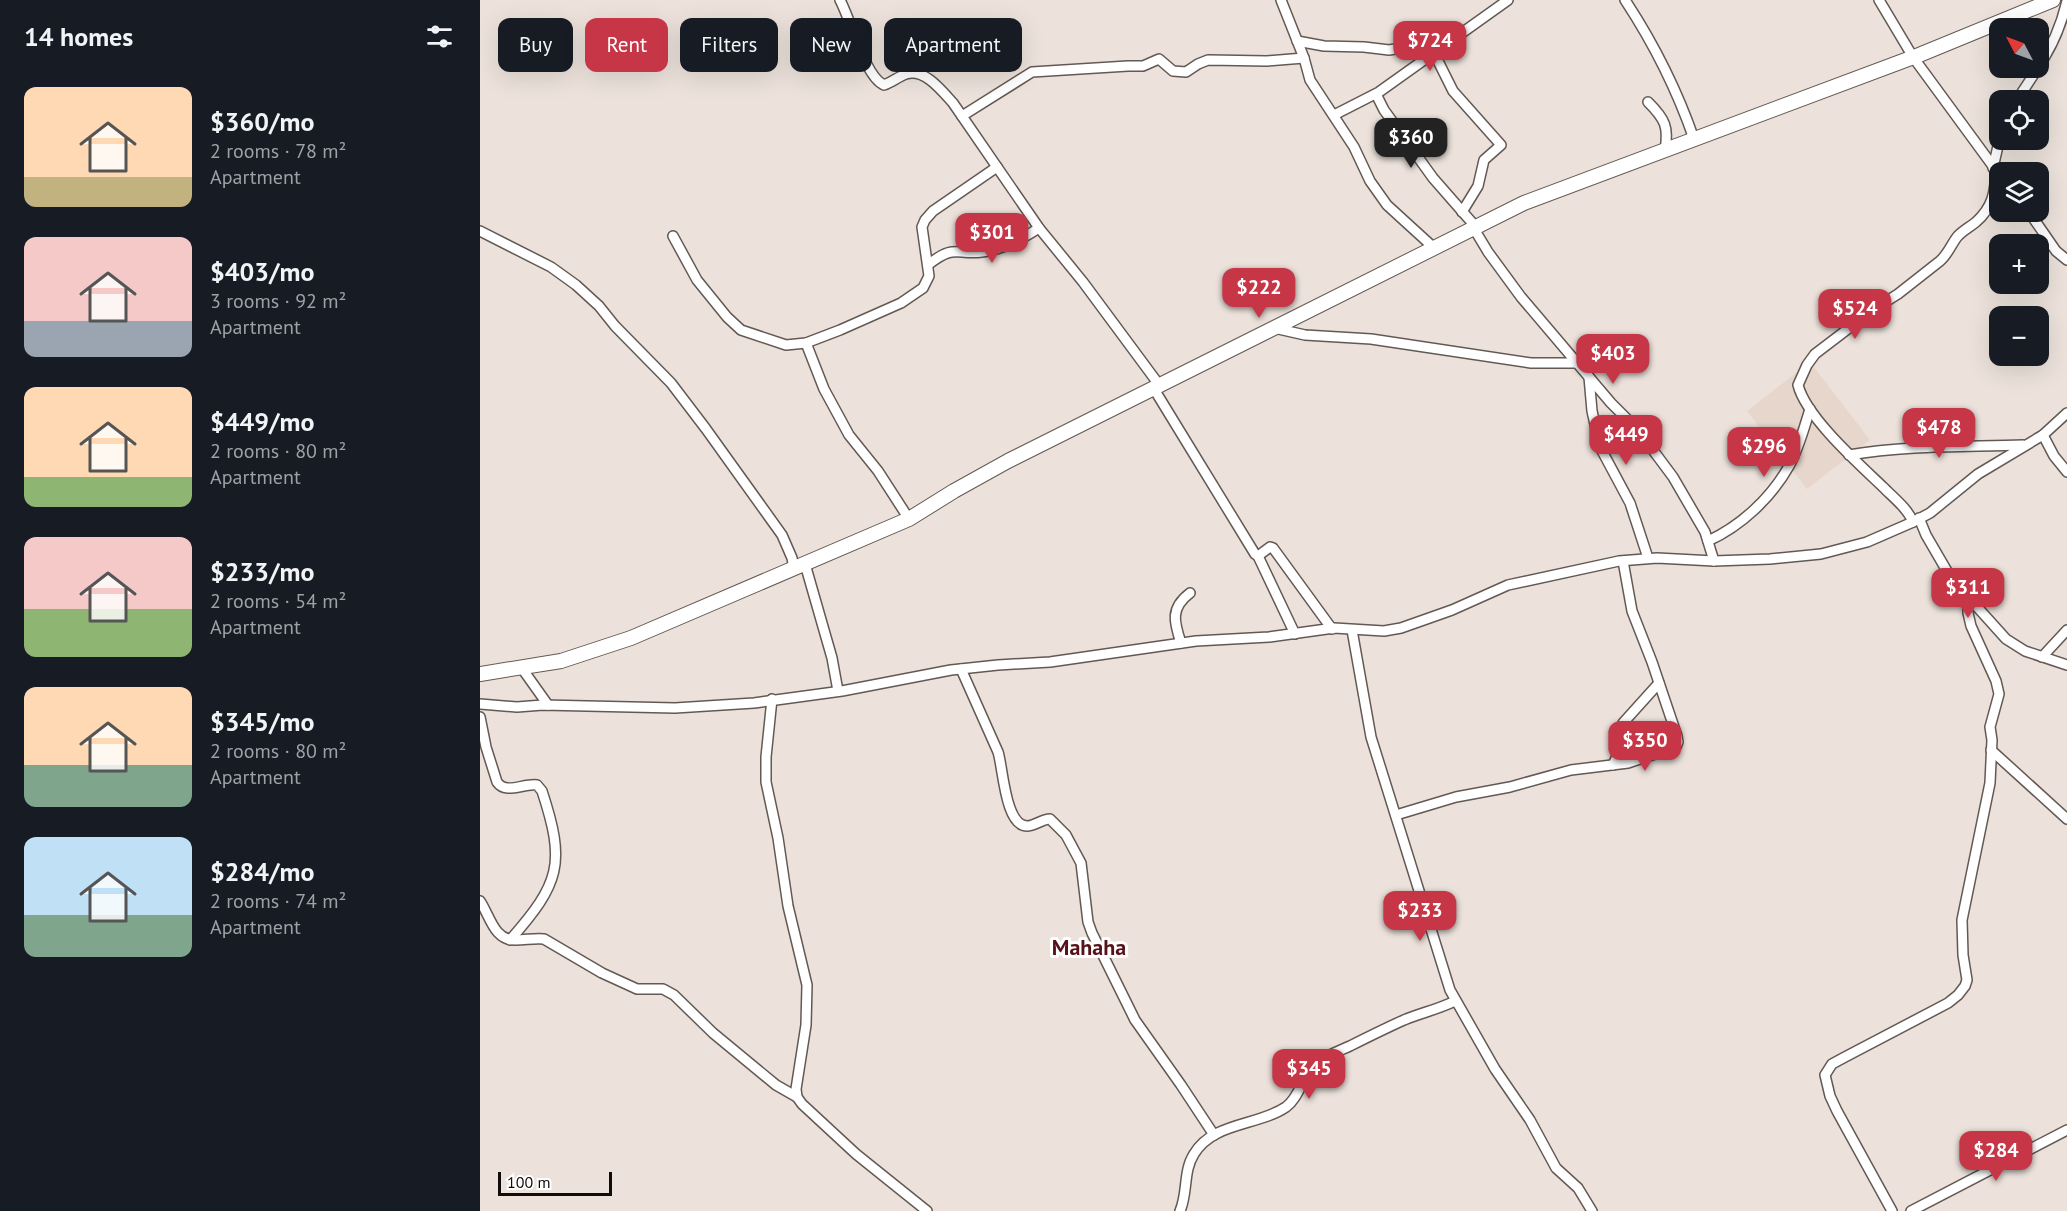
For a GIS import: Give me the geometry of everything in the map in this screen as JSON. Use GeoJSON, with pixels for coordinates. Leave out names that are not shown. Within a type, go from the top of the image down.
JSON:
{"type":"FeatureCollection","features":[{"type":"Feature","properties":{"kind":"main road"},"geometry":{"type":"LineString","coordinates":[[480,674],[561,661],[601,649],[692,613],[909,519],[1008,461],[1524,203],[1913,57],[2053,0]]}},
{"type":"Feature","properties":{"kind":"street"},"geometry":{"type":"LineString","coordinates":[[840,0],[864,60],[879,83],[884,85],[913,73],[919,74],[937,86],[962,116],[1039,228],[1083,282],[1157,388],[1247,542],[1258,556],[1295,634]]}},
{"type":"Feature","properties":{"kind":"street"},"geometry":{"type":"LineString","coordinates":[[1281,0],[1304,58],[1310,80],[1354,147],[1379,195],[1433,247]]}},
{"type":"Feature","properties":{"kind":"street"},"geometry":{"type":"LineString","coordinates":[[1334,115],[1376,94],[1508,0]]}},
{"type":"Feature","properties":{"kind":"street"},"geometry":{"type":"LineString","coordinates":[[1625,0],[1663,65],[1685,112],[1694,139]]}},
{"type":"Feature","properties":{"kind":"street"},"geometry":{"type":"LineString","coordinates":[[1879,0],[1913,57],[1989,162]]}},
{"type":"Feature","properties":{"kind":"street"},"geometry":{"type":"LineString","coordinates":[[2049,52],[2061,26],[2067,0]]}},
{"type":"Feature","properties":{"kind":"street"},"geometry":{"type":"LineString","coordinates":[[1297,41],[1324,46],[1357,46],[1389,50],[1467,30]]}},
{"type":"Feature","properties":{"kind":"street"},"geometry":{"type":"LineString","coordinates":[[1434,53],[1453,91],[1501,145],[1484,160],[1478,186],[1462,212]]}},
{"type":"Feature","properties":{"kind":"street"},"geometry":{"type":"LineString","coordinates":[[962,116],[1032,72],[1143,66],[1160,59],[1173,71],[1186,72],[1208,60],[1267,61],[1304,58]]}},
{"type":"Feature","properties":{"kind":"street"},"geometry":{"type":"LineString","coordinates":[[1376,94],[1379,103],[1403,138],[1474,227],[1488,252],[1521,297],[1611,403],[1638,429],[1668,470],[1705,532],[1714,561]]}},
{"type":"Feature","properties":{"kind":"street"},"geometry":{"type":"LineString","coordinates":[[1648,102],[1662,118],[1666,127],[1665,150]]}},
{"type":"Feature","properties":{"kind":"street"},"geometry":{"type":"LineString","coordinates":[[673,236],[697,280],[727,317],[741,330],[786,345],[806,343],[901,303],[922,288],[929,276],[929,264],[922,234],[925,220],[933,211],[997,167]]}},
{"type":"Feature","properties":{"kind":"street"},"geometry":{"type":"LineString","coordinates":[[1989,207],[1984,215],[1957,238],[1947,255],[1898,294],[1874,309],[1815,354],[1798,385],[1810,409],[1849,455],[1916,520],[1951,578],[2006,639],[2025,651],[2067,664]]}},
{"type":"Feature","properties":{"kind":"street"},"geometry":{"type":"LineString","coordinates":[[2036,222],[2056,251],[2067,260]]}},
{"type":"Feature","properties":{"kind":"street"},"geometry":{"type":"LineString","coordinates":[[929,264],[952,251],[981,252],[994,249],[1020,240],[1039,228]]}},
{"type":"Feature","properties":{"kind":"street"},"geometry":{"type":"LineString","coordinates":[[480,231],[551,267],[576,285],[599,306],[615,326],[671,383],[782,535],[792,558],[799,566],[832,658],[838,691]]}},
{"type":"Feature","properties":{"kind":"street"},"geometry":{"type":"LineString","coordinates":[[1274,328],[1305,335],[1371,339],[1531,363],[1578,363]]}},
{"type":"Feature","properties":{"kind":"street"},"geometry":{"type":"LineString","coordinates":[[806,343],[824,389],[849,435],[878,471],[909,519]]}},
{"type":"Feature","properties":{"kind":"street"},"geometry":{"type":"LineString","coordinates":[[1589,376],[1592,411],[1600,447],[1630,503],[1648,558]]}},
{"type":"Feature","properties":{"kind":"street"},"geometry":{"type":"LineString","coordinates":[[1708,541],[1735,527],[1759,505],[1776,485],[1789,465],[1810,409]]}},
{"type":"Feature","properties":{"kind":"street"},"geometry":{"type":"LineString","coordinates":[[480,704],[517,707],[548,705],[675,708],[754,703],[961,669],[1050,662],[1181,643],[1332,629],[1384,631],[1401,628],[1452,610],[1508,585],[1623,561],[1648,558],[1714,561],[1821,554],[1867,542],[1930,513],[1978,474],[2043,435],[2067,413]]}},
{"type":"Feature","properties":{"kind":"street"},"geometry":{"type":"LineString","coordinates":[[2043,435],[2067,472]]}},
{"type":"Feature","properties":{"kind":"street"},"geometry":{"type":"LineString","coordinates":[[1849,455],[1895,448],[1943,445],[2026,445]]}},
{"type":"Feature","properties":{"kind":"street"},"geometry":{"type":"LineString","coordinates":[[1258,556],[1270,547],[1273,548],[1332,629]]}},
{"type":"Feature","properties":{"kind":"street"},"geometry":{"type":"LineString","coordinates":[[1396,815],[1466,795],[1510,787],[1571,770],[1613,765],[1652,756],[1673,749],[1677,745],[1677,736],[1632,611],[1623,561]]}},
{"type":"Feature","properties":{"kind":"street"},"geometry":{"type":"LineString","coordinates":[[1181,643],[1176,610],[1190,593]]}},
{"type":"Feature","properties":{"kind":"street"},"geometry":{"type":"LineString","coordinates":[[1892,1211],[1837,1111],[1830,1096],[1825,1075],[1832,1065],[1845,1057],[1948,1003],[1965,986],[1967,980],[1963,955],[1962,920],[1990,783],[1990,727],[1999,694],[1996,681],[1971,626],[1968,599]]}},
{"type":"Feature","properties":{"kind":"street"},"geometry":{"type":"LineString","coordinates":[[1352,630],[1371,737],[1447,982],[1455,1001],[1478,1036],[1495,1069],[1530,1120],[1556,1168],[1578,1188],[1592,1211]]}},
{"type":"Feature","properties":{"kind":"street"},"geometry":{"type":"LineString","coordinates":[[2042,657],[2067,630]]}},
{"type":"Feature","properties":{"kind":"street"},"geometry":{"type":"LineString","coordinates":[[521,667],[548,705]]}},
{"type":"Feature","properties":{"kind":"street"},"geometry":{"type":"LineString","coordinates":[[961,669],[998,752],[1002,764],[1005,795],[1016,819],[1028,826],[1050,819],[1066,835],[1082,868],[1088,922],[1112,975],[1135,1020],[1214,1135]]}},
{"type":"Feature","properties":{"kind":"street"},"geometry":{"type":"LineString","coordinates":[[1613,765],[1626,736],[1623,723],[1659,683]]}},
{"type":"Feature","properties":{"kind":"street"},"geometry":{"type":"LineString","coordinates":[[772,699],[766,757],[766,782],[778,838],[790,916],[807,985],[806,1025],[796,1089],[797,1097]]}},
{"type":"Feature","properties":{"kind":"street"},"geometry":{"type":"LineString","coordinates":[[480,717],[497,782],[504,788],[537,785],[542,791],[556,840],[554,873],[545,897],[510,940]]}},
{"type":"Feature","properties":{"kind":"street"},"geometry":{"type":"LineString","coordinates":[[1991,750],[2067,819]]}},
{"type":"Feature","properties":{"kind":"street"},"geometry":{"type":"LineString","coordinates":[[480,901],[500,936],[510,940],[544,939],[592,968],[623,983],[641,990],[663,989],[674,994],[713,1033],[776,1085],[797,1097],[856,1154],[927,1211]]}},
{"type":"Feature","properties":{"kind":"street"},"geometry":{"type":"LineString","coordinates":[[1180,1211],[1184,1201],[1189,1167],[1193,1155],[1201,1144],[1214,1135],[1286,1107],[1294,1100],[1311,1068],[1326,1058],[1406,1020],[1455,1001]]}},
{"type":"Feature","properties":{"kind":"street"},"geometry":{"type":"LineString","coordinates":[[1911,1211],[2067,1130]]}},
{"type":"Feature","properties":{"kind":"shaded area"},"geometry":{"type":"Polygon","coordinates":[[[1810,362],[1870,440],[1807,489],[1747,411],[1810,362]]]}},
{"type":"Feature","properties":{"kind":"district","name":"Mahaha"},"geometry":{"type":"Point","coordinates":[1089,947]}}]}
